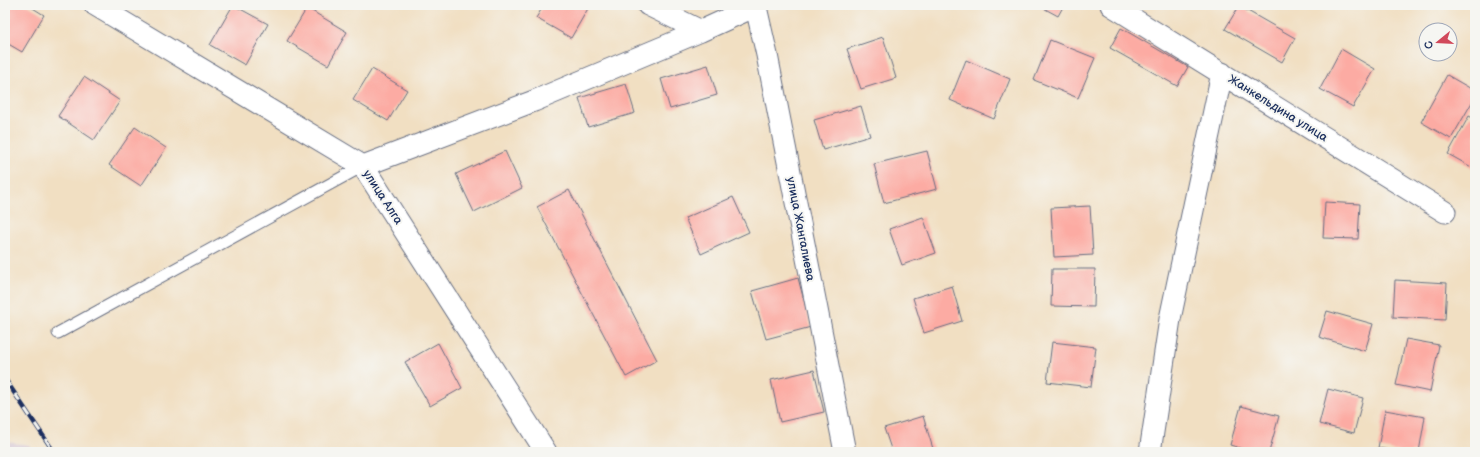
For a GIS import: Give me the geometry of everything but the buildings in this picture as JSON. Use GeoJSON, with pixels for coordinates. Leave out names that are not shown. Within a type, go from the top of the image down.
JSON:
{"type":"FeatureCollection","features":[{"type":"Feature","properties":{"kind":"street","name":"улица Алга"},"geometry":{"type":"LineString","coordinates":[[95,5],[363,166],[546,452]]}},
{"type":"Feature","properties":{"kind":"street"},"geometry":{"type":"LineString","coordinates":[[648,5],[701,31]]}},
{"type":"Feature","properties":{"kind":"street","name":"Жанкельдина улица"},"geometry":{"type":"LineString","coordinates":[[1111,5],[1445,212]]}},
{"type":"Feature","properties":{"kind":"street"},"geometry":{"type":"LineString","coordinates":[[363,166],[534,101],[757,6]]}},
{"type":"Feature","properties":{"kind":"street","name":"улица Жангалиева"},"geometry":{"type":"LineString","coordinates":[[757,6],[844,452]]}},
{"type":"Feature","properties":{"kind":"street"},"geometry":{"type":"LineString","coordinates":[[1150,452],[1170,319],[1222,73]]}},
{"type":"Feature","properties":{"kind":"lane"},"geometry":{"type":"LineString","coordinates":[[58,333],[363,166]]}},
{"type":"Feature","properties":{"kind":"shaded area"},"geometry":{"type":"Polygon","coordinates":[[[5,442],[29,445],[33,452],[5,452],[5,442]]]}},
{"type":"Feature","properties":{"kind":"railway"},"geometry":{"type":"LineString","coordinates":[[5,379],[54,452]]}}]}
